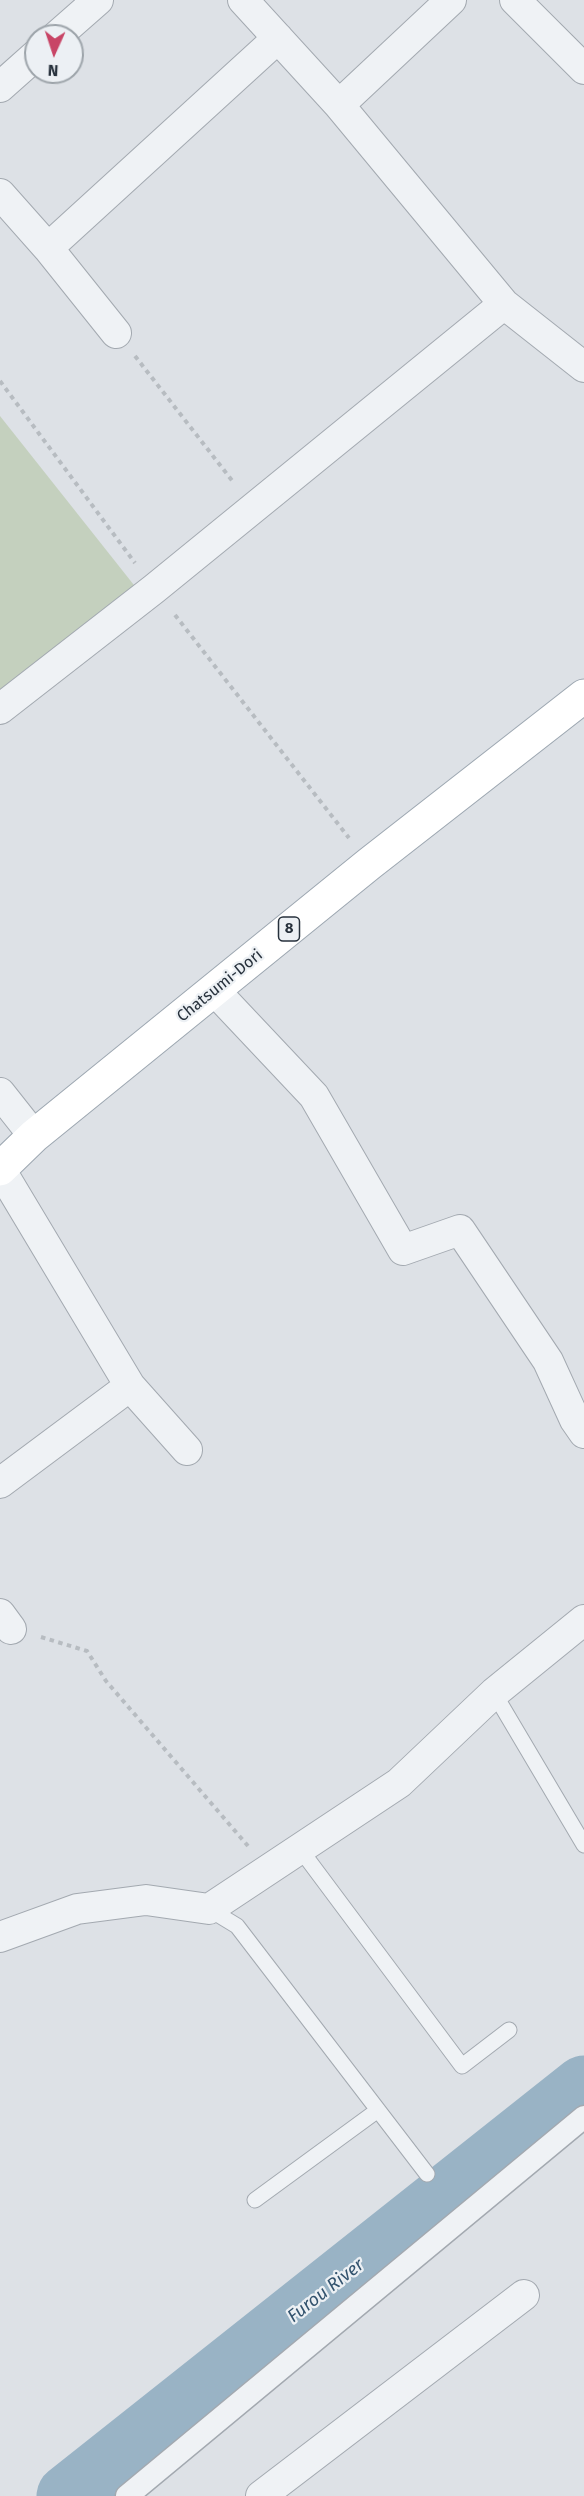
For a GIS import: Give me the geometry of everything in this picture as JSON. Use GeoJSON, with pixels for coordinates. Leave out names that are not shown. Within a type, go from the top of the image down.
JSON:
{"type":"FeatureCollection","features":[{"type":"Feature","properties":{"kind":"main road","name":"Chatsumi-Dori"},"geometry":{"type":"LineString","coordinates":[[0,1169],[34,1136],[369,864],[584,696]]}},
{"type":"Feature","properties":{"kind":"street"},"geometry":{"type":"LineString","coordinates":[[71,24],[98,0]]}},
{"type":"Feature","properties":{"kind":"street"},"geometry":{"type":"LineString","coordinates":[[243,0],[339,105],[504,304],[584,367]]}},
{"type":"Feature","properties":{"kind":"street"},"geometry":{"type":"LineString","coordinates":[[339,105],[452,0]]}},
{"type":"Feature","properties":{"kind":"street"},"geometry":{"type":"LineString","coordinates":[[515,0],[584,69]]}},
{"type":"Feature","properties":{"kind":"street"},"geometry":{"type":"LineString","coordinates":[[48,248],[278,38]]}},
{"type":"Feature","properties":{"kind":"street"},"geometry":{"type":"LineString","coordinates":[[0,87],[24,66]]}},
{"type":"Feature","properties":{"kind":"street"},"geometry":{"type":"LineString","coordinates":[[0,194],[48,248],[116,333]]}},
{"type":"Feature","properties":{"kind":"street"},"geometry":{"type":"LineString","coordinates":[[0,709],[154,589],[504,304]]}},
{"type":"Feature","properties":{"kind":"street"},"geometry":{"type":"LineString","coordinates":[[214,991],[314,1096],[403,1250],[460,1230],[548,1361],[581,1422]]}},
{"type":"Feature","properties":{"kind":"street"},"geometry":{"type":"LineString","coordinates":[[0,1093],[34,1136]]}},
{"type":"Feature","properties":{"kind":"street"},"geometry":{"type":"LineString","coordinates":[[0,1169],[130,1386],[187,1449]]}},
{"type":"Feature","properties":{"kind":"street"},"geometry":{"type":"LineString","coordinates":[[0,1483],[130,1386]]}},
{"type":"Feature","properties":{"kind":"street"},"geometry":{"type":"LineString","coordinates":[[0,1937],[77,1909],[146,1900],[209,1909],[399,1783],[494,1694],[584,1620]]}},
{"type":"Feature","properties":{"kind":"street"},"geometry":{"type":"LineString","coordinates":[[127,2496],[584,2117]]}},
{"type":"Feature","properties":{"kind":"street"},"geometry":{"type":"LineString","coordinates":[[261,2496],[524,2295]]}},
{"type":"Feature","properties":{"kind":"lane"},"geometry":{"type":"LineString","coordinates":[[494,1694],[584,1845]]}},
{"type":"Feature","properties":{"kind":"lane"},"geometry":{"type":"LineString","coordinates":[[300,1849],[462,2066],[509,2030]]}},
{"type":"Feature","properties":{"kind":"lane"},"geometry":{"type":"LineString","coordinates":[[209,1909],[237,1926],[427,2174]]}},
{"type":"Feature","properties":{"kind":"lane"},"geometry":{"type":"LineString","coordinates":[[255,2200],[378,2110]]}},
{"type":"Feature","properties":{"kind":"path"},"geometry":{"type":"LineString","coordinates":[[116,333],[253,507]]}},
{"type":"Feature","properties":{"kind":"path"},"geometry":{"type":"LineString","coordinates":[[0,381],[154,589],[369,864]]}},
{"type":"Feature","properties":{"kind":"path"},"geometry":{"type":"LineString","coordinates":[[6,1621],[87,1651],[106,1681],[268,1869]]}},
{"type":"Feature","properties":{"kind":"green space"},"geometry":{"type":"Polygon","coordinates":[[[0,416],[145,599],[0,690],[0,416]]]}},
{"type":"Feature","properties":{"kind":"waterway","name":"Furou River"},"geometry":{"type":"LineString","coordinates":[[68,2496],[584,2087]]}}]}
